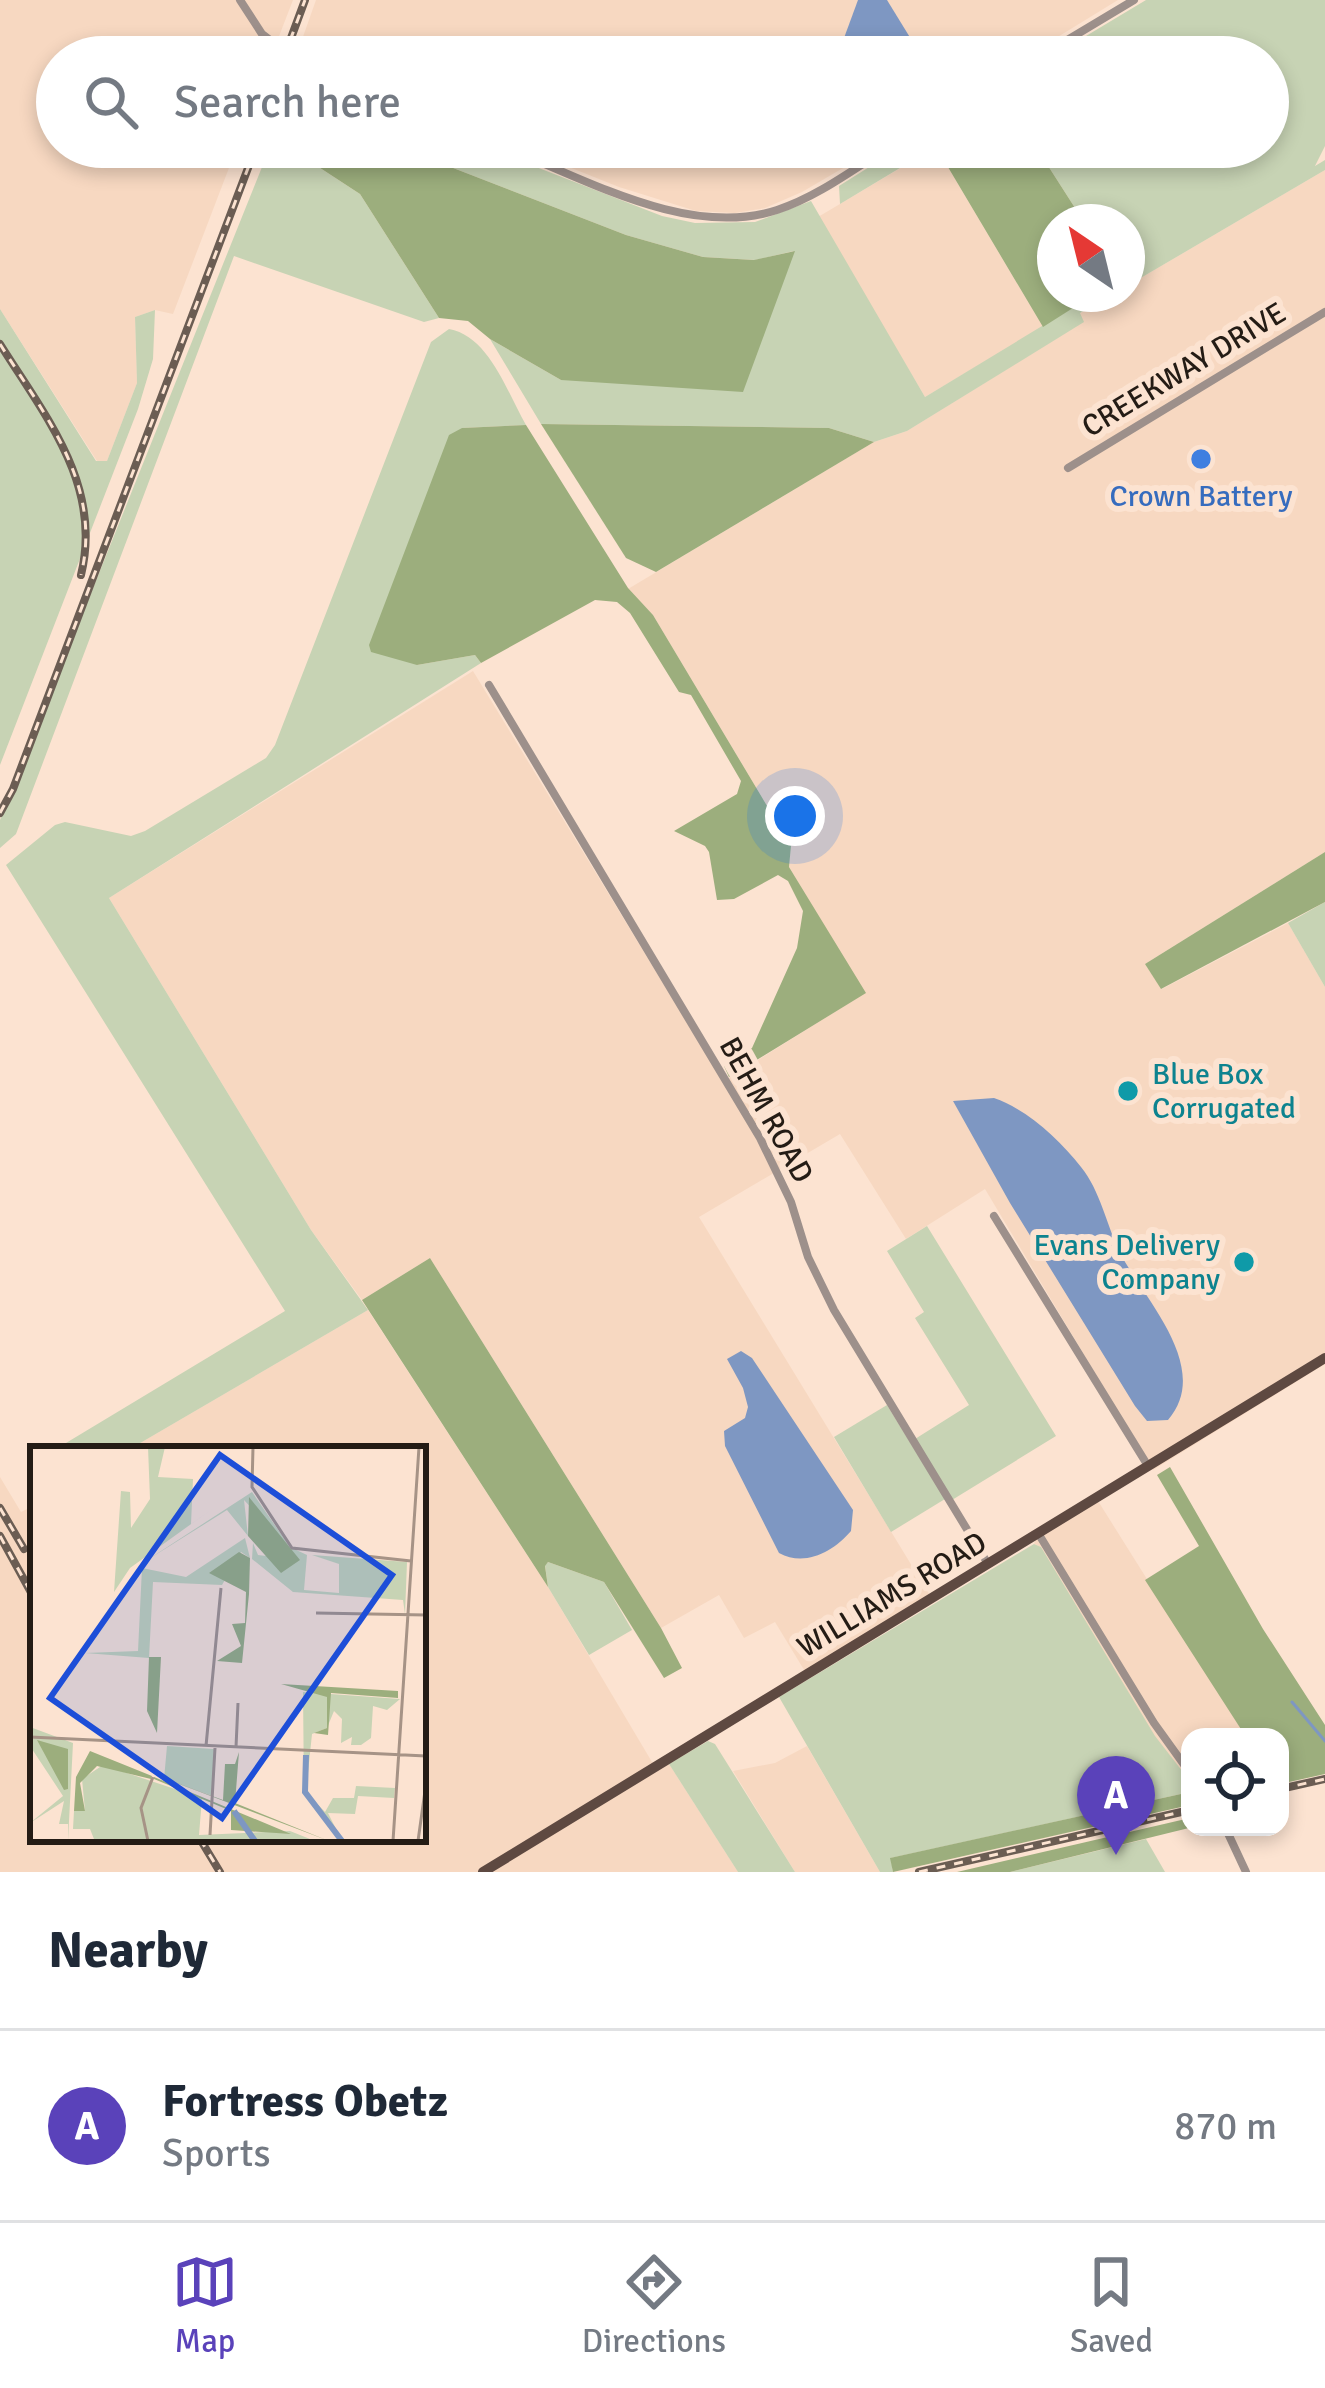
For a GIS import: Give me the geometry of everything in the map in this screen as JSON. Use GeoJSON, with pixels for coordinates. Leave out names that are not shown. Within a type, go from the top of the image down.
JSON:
{"type":"FeatureCollection","features":[{"type":"Feature","properties":{"kind":"main road","name":"WILLIAMS ROAD"},"geometry":{"type":"LineString","coordinates":[[483,1872],[1325,1358]]}},
{"type":"Feature","properties":{"kind":"street"},"geometry":{"type":"LineString","coordinates":[[240,0],[265,36]]}},
{"type":"Feature","properties":{"kind":"street"},"geometry":{"type":"LineString","coordinates":[[1074,36],[1134,0]]}},
{"type":"Feature","properties":{"kind":"street"},"geometry":{"type":"LineString","coordinates":[[558,168],[668,211],[712,219],[780,209],[853,168]]}},
{"type":"Feature","properties":{"kind":"street","name":"CREEKWAY DRIVE"},"geometry":{"type":"LineString","coordinates":[[1069,468],[1325,312]]}},
{"type":"Feature","properties":{"kind":"street","name":"BEHM ROAD"},"geometry":{"type":"LineString","coordinates":[[489,685],[760,1138],[833,1310],[988,1564]]}},
{"type":"Feature","properties":{"kind":"street"},"geometry":{"type":"LineString","coordinates":[[994,1216],[1148,1466]]}},
{"type":"Feature","properties":{"kind":"street"},"geometry":{"type":"LineString","coordinates":[[1038,1533],[1181,1760]]}},
{"type":"Feature","properties":{"kind":"street"},"geometry":{"type":"LineString","coordinates":[[1229,1836],[1246,1872]]}},
{"type":"Feature","properties":{"kind":"shaded area"},"geometry":{"type":"Polygon","coordinates":[[[0,0],[293,0],[279,36],[36,36],[36,168],[229,168],[173,314],[155,310],[135,317],[137,383],[107,461],[97,461],[0,309],[0,0]]]}},
{"type":"Feature","properties":{"kind":"shaded area"},"geometry":{"type":"Polygon","coordinates":[[[316,0],[1118,0],[1059,36],[303,36],[316,0]]]}},
{"type":"Feature","properties":{"kind":"shaded area"},"geometry":{"type":"Polygon","coordinates":[[[572,168],[843,168],[765,208],[735,213],[696,211],[572,168]]]}},
{"type":"Feature","properties":{"kind":"shaded area"},"geometry":{"type":"Polygon","coordinates":[[[901,168],[948,168],[1043,327],[925,397],[818,217],[901,168]]]}},
{"type":"Feature","properties":{"kind":"shaded area"},"geometry":{"type":"Polygon","coordinates":[[[1325,170],[1325,852],[1145,964],[1162,989],[1288,923],[1325,987],[1325,1364],[1153,1470],[985,1189],[906,1239],[840,1134],[699,1217],[934,1602],[809,1678],[775,1622],[744,1638],[719,1595],[661,1628],[430,1258],[362,1300],[311,1230],[109,898],[473,671],[723,1082],[865,993],[789,867],[791,846],[653,615],[628,589],[874,442],[907,431],[1083,322],[1082,312],[1145,312],[1145,275],[1325,170]]]}},
{"type":"Feature","properties":{"kind":"shaded area"},"geometry":{"type":"Polygon","coordinates":[[[368,1310],[548,1587],[652,1762],[669,1764],[738,1872],[0,1872],[0,1477],[21,1512],[30,1508],[30,1842],[426,1842],[426,1446],[135,1446],[368,1310]]]}},
{"type":"Feature","properties":{"kind":"shaded area"},"geometry":{"type":"Polygon","coordinates":[[[1098,1501],[1240,1728],[1181,1728],[1181,1770],[1155,1737],[1041,1547],[1034,1544],[1036,1538],[1098,1501]]]}},
{"type":"Feature","properties":{"kind":"shaded area"},"geometry":{"type":"Polygon","coordinates":[[[807,1746],[880,1872],[795,1872],[733,1771],[775,1763],[807,1746]]]}},
{"type":"Feature","properties":{"kind":"green space"},"geometry":{"type":"Polygon","coordinates":[[[1146,0],[1325,0],[1325,146],[1315,166],[1325,160],[1325,170],[1145,275],[1145,204],[1072,204],[1049,168],[1289,168],[1289,36],[1086,36],[1146,0]]]}},
{"type":"Feature","properties":{"kind":"green space"},"geometry":{"type":"Polygon","coordinates":[[[262,168],[320,168],[360,194],[439,318],[424,322],[234,256],[16,834],[0,848],[0,820],[262,168]]]}},
{"type":"Feature","properties":{"kind":"green space"},"geometry":{"type":"Polygon","coordinates":[[[320,168],[453,168],[626,235],[703,257],[754,260],[795,251],[743,392],[561,380],[468,321],[439,318],[360,194],[320,168]]]}},
{"type":"Feature","properties":{"kind":"green space"},"geometry":{"type":"Polygon","coordinates":[[[453,168],[539,168],[662,216],[695,223],[755,222],[811,201],[925,397],[1065,312],[1082,312],[1084,322],[907,431],[874,442],[829,428],[541,424],[490,339],[561,380],[794,251],[755,260],[703,257],[626,235],[453,168]]]}},
{"type":"Feature","properties":{"kind":"green space"},"geometry":{"type":"Polygon","coordinates":[[[868,168],[900,168],[840,204],[839,186],[868,168]]]}},
{"type":"Feature","properties":{"kind":"green space"},"geometry":{"type":"Polygon","coordinates":[[[949,168],[1049,168],[1072,204],[1037,204],[1037,312],[1067,312],[1043,327],[949,168]]]}},
{"type":"Feature","properties":{"kind":"green space"},"geometry":{"type":"Polygon","coordinates":[[[0,309],[96,461],[107,461],[137,383],[135,317],[155,310],[153,359],[138,409],[0,765],[0,309]]]}},
{"type":"Feature","properties":{"kind":"green space"},"geometry":{"type":"Polygon","coordinates":[[[449,329],[475,342],[504,382],[526,425],[462,428],[417,665],[475,655],[481,663],[109,898],[311,1230],[368,1310],[135,1446],[61,1446],[285,1311],[6,865],[65,822],[131,836],[145,831],[266,758],[431,342],[449,329]]]}},
{"type":"Feature","properties":{"kind":"green space"},"geometry":{"type":"Polygon","coordinates":[[[541,424],[829,428],[874,442],[656,572],[626,558],[541,424]]]}},
{"type":"Feature","properties":{"kind":"green space"},"geometry":{"type":"Polygon","coordinates":[[[526,425],[628,588],[653,615],[791,846],[789,867],[866,993],[729,1077],[724,1066],[752,1048],[797,948],[803,911],[788,881],[778,875],[734,899],[717,900],[709,852],[674,831],[737,794],[741,781],[691,695],[679,692],[630,613],[617,602],[595,600],[481,663],[475,655],[417,665],[371,652],[369,645],[449,435],[462,428],[526,425]]]}},
{"type":"Feature","properties":{"kind":"green space"},"geometry":{"type":"Polygon","coordinates":[[[1325,852],[1325,902],[1161,989],[1145,964],[1325,852]]]}},
{"type":"Feature","properties":{"kind":"green space"},"geometry":{"type":"Polygon","coordinates":[[[1325,902],[1325,987],[1288,923],[1325,902]]]}},
{"type":"Feature","properties":{"kind":"green space"},"geometry":{"type":"Polygon","coordinates":[[[927,1226],[1056,1436],[952,1500],[915,1439],[969,1405],[915,1318],[924,1312],[887,1251],[927,1226]]]}},
{"type":"Feature","properties":{"kind":"green space"},"geometry":{"type":"Polygon","coordinates":[[[430,1258],[682,1668],[664,1678],[604,1582],[548,1562],[548,1587],[362,1300],[430,1258]]]}},
{"type":"Feature","properties":{"kind":"green space"},"geometry":{"type":"Polygon","coordinates":[[[887,1405],[945,1499],[891,1532],[834,1437],[887,1405]]]}},
{"type":"Feature","properties":{"kind":"green space"},"geometry":{"type":"Polygon","coordinates":[[[1170,1467],[1263,1629],[1325,1725],[1325,1774],[1289,1782],[1289,1728],[1240,1728],[1145,1580],[1199,1546],[1157,1475],[1170,1467]]]}},
{"type":"Feature","properties":{"kind":"green space"},"geometry":{"type":"Polygon","coordinates":[[[1034,1544],[1041,1547],[1155,1736],[1181,1769],[1181,1794],[891,1858],[893,1872],[880,1872],[779,1697],[1034,1544]]]}},
{"type":"Feature","properties":{"kind":"green space"},"geometry":{"type":"Polygon","coordinates":[[[548,1562],[604,1582],[632,1630],[589,1655],[548,1587],[548,1562]]]}},
{"type":"Feature","properties":{"kind":"green space"},"geometry":{"type":"Polygon","coordinates":[[[708,1741],[715,1744],[795,1872],[738,1872],[669,1764],[708,1741]]]}},
{"type":"Feature","properties":{"kind":"green space"},"geometry":{"type":"Polygon","coordinates":[[[1181,1794],[1181,1807],[893,1872],[890,1858],[1181,1794]]]}},
{"type":"Feature","properties":{"kind":"green space"},"geometry":{"type":"Polygon","coordinates":[[[1181,1820],[1181,1830],[1010,1872],[957,1872],[1181,1820]]]}},
{"type":"Feature","properties":{"kind":"green space"},"geometry":{"type":"Polygon","coordinates":[[[1146,1839],[1165,1872],[1010,1872],[1146,1839]]]}},
{"type":"Feature","properties":{"kind":"water"},"geometry":{"type":"Polygon","coordinates":[[[858,0],[887,0],[909,36],[845,36],[858,0]]]}},
{"type":"Feature","properties":{"kind":"water"},"geometry":{"type":"Polygon","coordinates":[[[994,1098],[1053,1136],[1093,1186],[1120,1253],[1158,1312],[1179,1356],[1180,1400],[1168,1420],[1147,1421],[1135,1406],[953,1101],[994,1098]]]}},
{"type":"Feature","properties":{"kind":"water"},"geometry":{"type":"Polygon","coordinates":[[[741,1351],[752,1358],[853,1510],[851,1531],[818,1555],[799,1558],[779,1553],[725,1446],[724,1431],[745,1418],[748,1407],[727,1359],[741,1351]]]}},
{"type":"Feature","properties":{"kind":"waterway"},"geometry":{"type":"LineString","coordinates":[[1292,1702],[1325,1741]]}},
{"type":"Feature","properties":{"kind":"railway"},"geometry":{"type":"LineString","coordinates":[[292,36],[305,0]]}},
{"type":"Feature","properties":{"kind":"railway"},"geometry":{"type":"LineString","coordinates":[[0,813],[248,168]]}},
{"type":"Feature","properties":{"kind":"railway"},"geometry":{"type":"LineString","coordinates":[[0,344],[51,425],[77,481],[86,542],[81,575]]}},
{"type":"Feature","properties":{"kind":"railway"},"geometry":{"type":"LineString","coordinates":[[0,1508],[24,1549]]}},
{"type":"Feature","properties":{"kind":"railway"},"geometry":{"type":"LineString","coordinates":[[0,1536],[30,1591]]}},
{"type":"Feature","properties":{"kind":"railway"},"geometry":{"type":"LineString","coordinates":[[1289,1787],[1325,1779]]}},
{"type":"Feature","properties":{"kind":"railway"},"geometry":{"type":"LineString","coordinates":[[919,1872],[1181,1812]]}},
{"type":"Feature","properties":{"kind":"railway"},"geometry":{"type":"LineString","coordinates":[[202,1842],[220,1872]]}},
{"type":"Feature","properties":{"kind":"place","name":"Crown Battery"},"geometry":{"type":"Point","coordinates":[1201,459]}},
{"type":"Feature","properties":{"kind":"place","name":"Blue Box Corrugated"},"geometry":{"type":"Point","coordinates":[1128,1091]}},
{"type":"Feature","properties":{"kind":"place","name":"Evans Delivery Company"},"geometry":{"type":"Point","coordinates":[1244,1262]}},
{"type":"Feature","properties":{"kind":"place","name":"Fortress Obetz"},"geometry":{"type":"Point","coordinates":[1116,1855]}}]}
